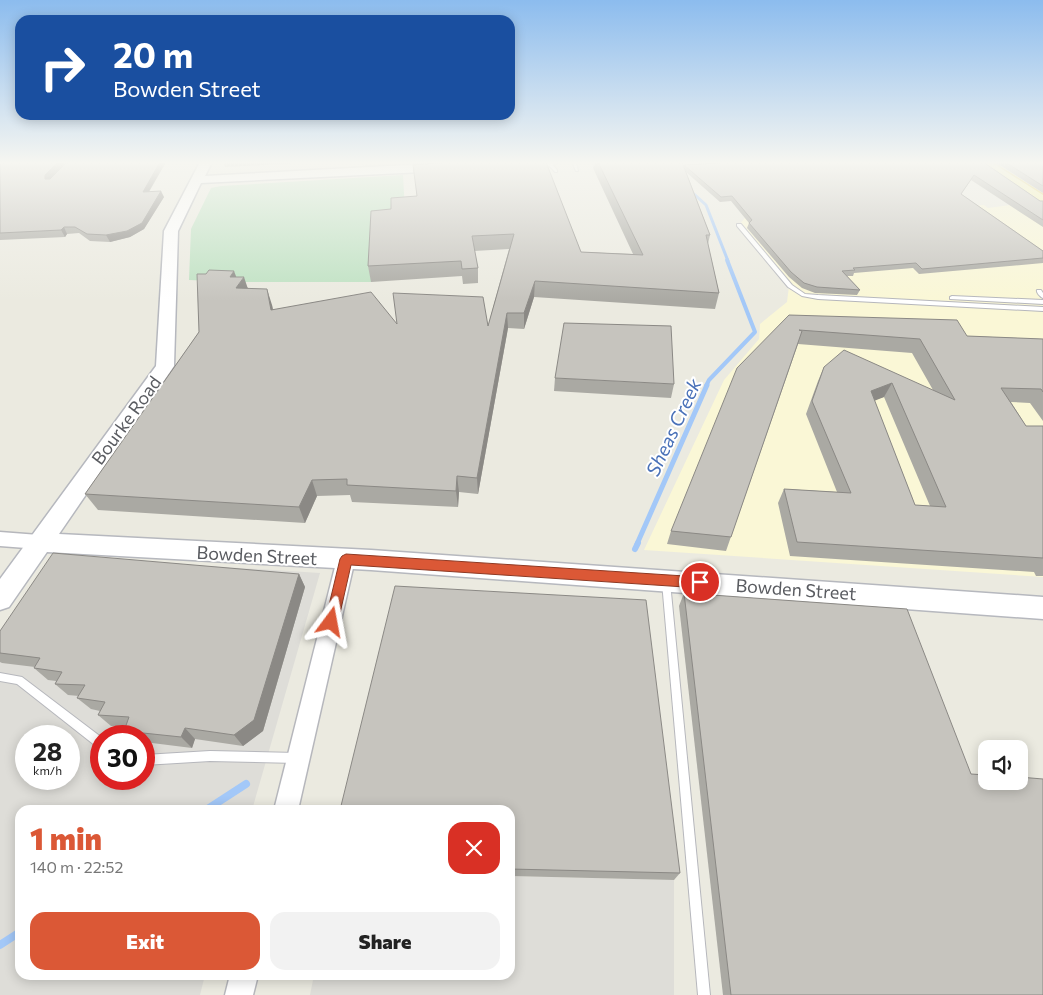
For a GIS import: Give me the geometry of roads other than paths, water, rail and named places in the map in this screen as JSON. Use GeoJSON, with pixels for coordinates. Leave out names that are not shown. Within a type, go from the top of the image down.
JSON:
{"type":"FeatureCollection","features":[{"type":"Feature","properties":{"kind":"street","name":"Bourke Road"},"geometry":{"type":"LineString","coordinates":[[0,599],[165,366],[171,231],[182,208]]}},
{"type":"Feature","properties":{"kind":"street"},"geometry":{"type":"LineString","coordinates":[[0,539],[39,542]]}},
{"type":"Feature","properties":{"kind":"street","name":"Bowden Street"},"geometry":{"type":"LineString","coordinates":[[39,542],[346,559],[666,580],[1043,608]]}},
{"type":"Feature","properties":{"kind":"street"},"geometry":{"type":"LineString","coordinates":[[287,805],[346,559]]}},
{"type":"Feature","properties":{"kind":"street"},"geometry":{"type":"LineString","coordinates":[[239,995],[243,980]]}},
{"type":"Feature","properties":{"kind":"lane"},"geometry":{"type":"LineString","coordinates":[[739,225],[790,286],[796,290],[818,297],[1043,305]]}},
{"type":"Feature","properties":{"kind":"lane"},"geometry":{"type":"LineString","coordinates":[[953,299],[1043,305]]}},
{"type":"Feature","properties":{"kind":"lane"},"geometry":{"type":"LineString","coordinates":[[666,580],[704,995]]}},
{"type":"Feature","properties":{"kind":"lane"},"geometry":{"type":"LineString","coordinates":[[0,677],[19,680],[90,735]]}},
{"type":"Feature","properties":{"kind":"lane"},"geometry":{"type":"LineString","coordinates":[[155,759],[210,756],[299,758]]}},
{"type":"Feature","properties":{"kind":"waterway","name":"Sheas Creek"},"geometry":{"type":"LineString","coordinates":[[707,208],[728,261]]}},
{"type":"Feature","properties":{"kind":"waterway","name":"Sheas Creek"},"geometry":{"type":"LineString","coordinates":[[706,386],[709,380],[755,332],[727,260]]}},
{"type":"Feature","properties":{"kind":"waterway","name":"Sheas Creek"},"geometry":{"type":"LineString","coordinates":[[637,544],[707,385]]}},
{"type":"Feature","properties":{"kind":"waterway","name":"Sheas Creek"},"geometry":{"type":"LineString","coordinates":[[635,549],[638,543]]}},
{"type":"Feature","properties":{"kind":"waterway","name":"Sheas Creek"},"geometry":{"type":"LineString","coordinates":[[214,805],[246,784]]}},
{"type":"Feature","properties":{"kind":"waterway","name":"Sheas Creek"},"geometry":{"type":"LineString","coordinates":[[0,945],[15,935]]}}]}
